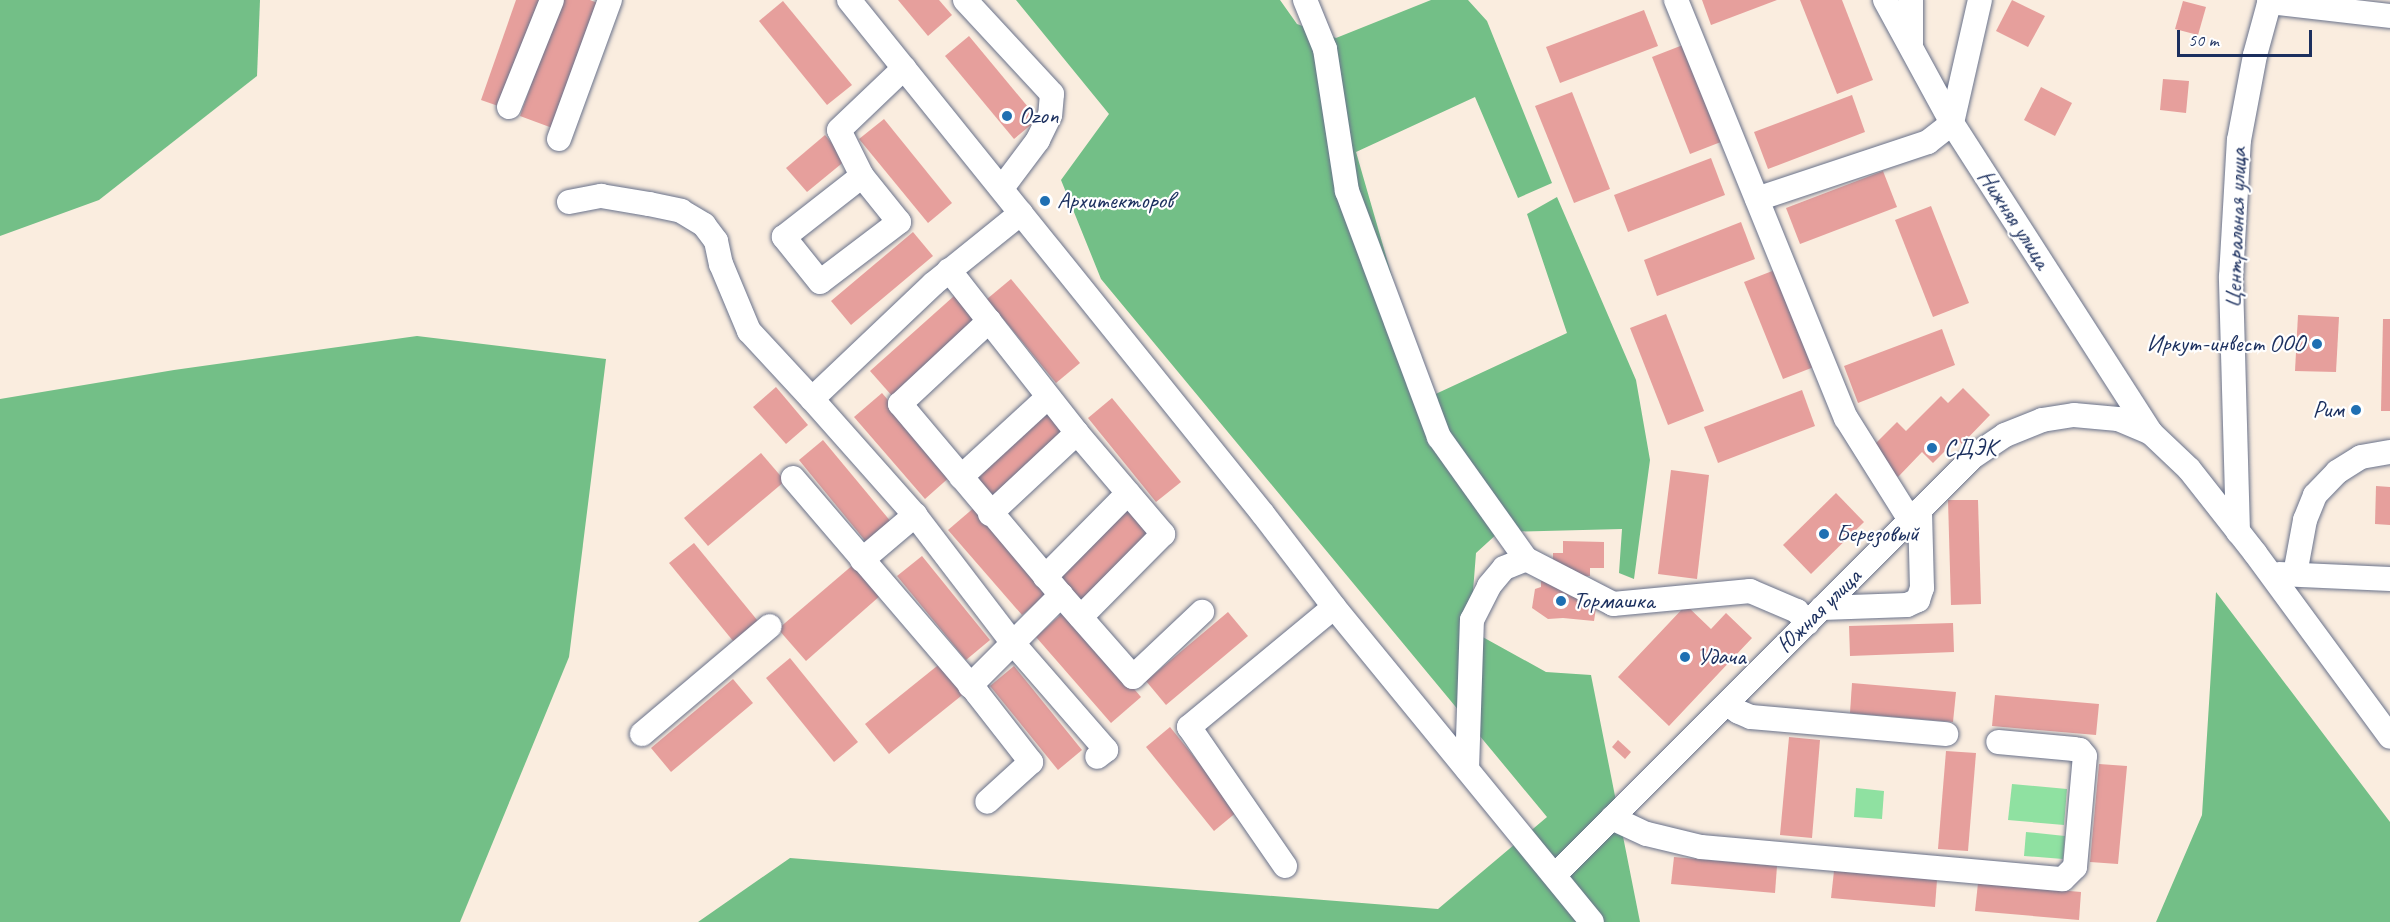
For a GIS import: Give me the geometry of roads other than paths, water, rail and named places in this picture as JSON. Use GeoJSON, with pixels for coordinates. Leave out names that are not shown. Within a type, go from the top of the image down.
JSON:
{"type":"FeatureCollection","features":[{"type":"Feature","properties":{"kind":"street"},"geometry":{"type":"LineString","coordinates":[[509,107],[552,0]]}},
{"type":"Feature","properties":{"kind":"street"},"geometry":{"type":"LineString","coordinates":[[559,139],[610,0]]}},
{"type":"Feature","properties":{"kind":"street"},"geometry":{"type":"LineString","coordinates":[[849,0],[1263,514],[1334,607],[1556,874],[1592,922]]}},
{"type":"Feature","properties":{"kind":"street"},"geometry":{"type":"LineString","coordinates":[[965,0],[1052,94],[1050,115],[1038,140],[1002,188]]}},
{"type":"Feature","properties":{"kind":"street"},"geometry":{"type":"LineString","coordinates":[[1305,0],[1325,49],[1347,191],[1439,437],[1526,559],[1613,604],[1750,591],[1797,611],[1815,615],[1907,605],[1918,600],[1922,588],[1915,515],[1846,417],[1676,0]]}},
{"type":"Feature","properties":{"kind":"street","name":"Нижняя улица"},"geometry":{"type":"LineString","coordinates":[[1885,0],[1952,123],[2151,433]]}},
{"type":"Feature","properties":{"kind":"street"},"geometry":{"type":"LineString","coordinates":[[1911,0],[1911,44]]}},
{"type":"Feature","properties":{"kind":"street"},"geometry":{"type":"LineString","coordinates":[[1757,199],[1928,142],[1952,123],[1980,0]]}},
{"type":"Feature","properties":{"kind":"street"},"geometry":{"type":"LineString","coordinates":[[2270,1],[2390,16]]}},
{"type":"Feature","properties":{"kind":"street","name":"Центральная улица"},"geometry":{"type":"LineString","coordinates":[[2238,532],[2231,277],[2239,140],[2255,55],[2270,1]]}},
{"type":"Feature","properties":{"kind":"street"},"geometry":{"type":"LineString","coordinates":[[862,176],[784,237],[820,282],[899,222],[862,176],[838,130],[904,68]]}},
{"type":"Feature","properties":{"kind":"street"},"geometry":{"type":"LineString","coordinates":[[569,202],[601,196],[639,202],[681,211],[704,225],[716,241],[721,264],[749,331],[915,515],[1013,643],[1106,750],[1097,757]]}},
{"type":"Feature","properties":{"kind":"street"},"geometry":{"type":"LineString","coordinates":[[812,399],[949,270],[1021,213]]}},
{"type":"Feature","properties":{"kind":"street"},"geometry":{"type":"LineString","coordinates":[[949,270],[1077,433],[1163,534],[1081,617]]}},
{"type":"Feature","properties":{"kind":"street"},"geometry":{"type":"LineString","coordinates":[[989,321],[900,404],[990,514],[1133,677],[1202,612]]}},
{"type":"Feature","properties":{"kind":"street"},"geometry":{"type":"LineString","coordinates":[[961,477],[1048,396]]}},
{"type":"Feature","properties":{"kind":"street","name":"Южная улица"},"geometry":{"type":"LineString","coordinates":[[1556,874],[1974,456],[2005,435],[2042,420],[2074,415],[2118,419],[2151,433]]}},
{"type":"Feature","properties":{"kind":"street"},"geometry":{"type":"LineString","coordinates":[[990,514],[1077,433]]}},
{"type":"Feature","properties":{"kind":"street"},"geometry":{"type":"LineString","coordinates":[[2151,433],[2189,470],[2238,532],[2390,737]]}},
{"type":"Feature","properties":{"kind":"street"},"geometry":{"type":"LineString","coordinates":[[2295,574],[2305,520],[2315,495],[2337,472],[2361,457],[2390,452]]}},
{"type":"Feature","properties":{"kind":"street"},"geometry":{"type":"LineString","coordinates":[[793,478],[970,686],[1031,762],[987,802]]}},
{"type":"Feature","properties":{"kind":"street"},"geometry":{"type":"LineString","coordinates":[[1045,577],[1128,493]]}},
{"type":"Feature","properties":{"kind":"street"},"geometry":{"type":"LineString","coordinates":[[862,560],[915,515]]}},
{"type":"Feature","properties":{"kind":"street"},"geometry":{"type":"LineString","coordinates":[[1467,769],[1472,620],[1489,585],[1504,568],[1526,559]]}},
{"type":"Feature","properties":{"kind":"street"},"geometry":{"type":"LineString","coordinates":[[2267,573],[2390,579]]}},
{"type":"Feature","properties":{"kind":"street"},"geometry":{"type":"LineString","coordinates":[[970,686],[1062,595]]}},
{"type":"Feature","properties":{"kind":"street"},"geometry":{"type":"LineString","coordinates":[[1285,866],[1189,727],[1334,607]]}},
{"type":"Feature","properties":{"kind":"street"},"geometry":{"type":"LineString","coordinates":[[642,734],[770,626]]}},
{"type":"Feature","properties":{"kind":"street"},"geometry":{"type":"LineString","coordinates":[[1727,704],[1750,717],[1946,734]]}},
{"type":"Feature","properties":{"kind":"street"},"geometry":{"type":"LineString","coordinates":[[1612,819],[1659,838],[1707,848],[2063,879],[2075,867],[2085,756],[2080,750],[2074,749],[1998,742]]}},
{"type":"Feature","properties":{"kind":"place","name":"Ozon"},"geometry":{"type":"Point","coordinates":[1007,116]}},
{"type":"Feature","properties":{"kind":"place","name":"Архитекторов"},"geometry":{"type":"Point","coordinates":[1045,201]}},
{"type":"Feature","properties":{"kind":"place","name":"Иркут-инвест ООО"},"geometry":{"type":"Point","coordinates":[2317,344]}},
{"type":"Feature","properties":{"kind":"place","name":"Рим"},"geometry":{"type":"Point","coordinates":[2356,410]}},
{"type":"Feature","properties":{"kind":"place","name":"СДЭК"},"geometry":{"type":"Point","coordinates":[1932,448]}},
{"type":"Feature","properties":{"kind":"place","name":"Березовый"},"geometry":{"type":"Point","coordinates":[1824,534]}},
{"type":"Feature","properties":{"kind":"place","name":"Тормашка"},"geometry":{"type":"Point","coordinates":[1561,601]}},
{"type":"Feature","properties":{"kind":"place","name":"Удача"},"geometry":{"type":"Point","coordinates":[1685,657]}}]}
